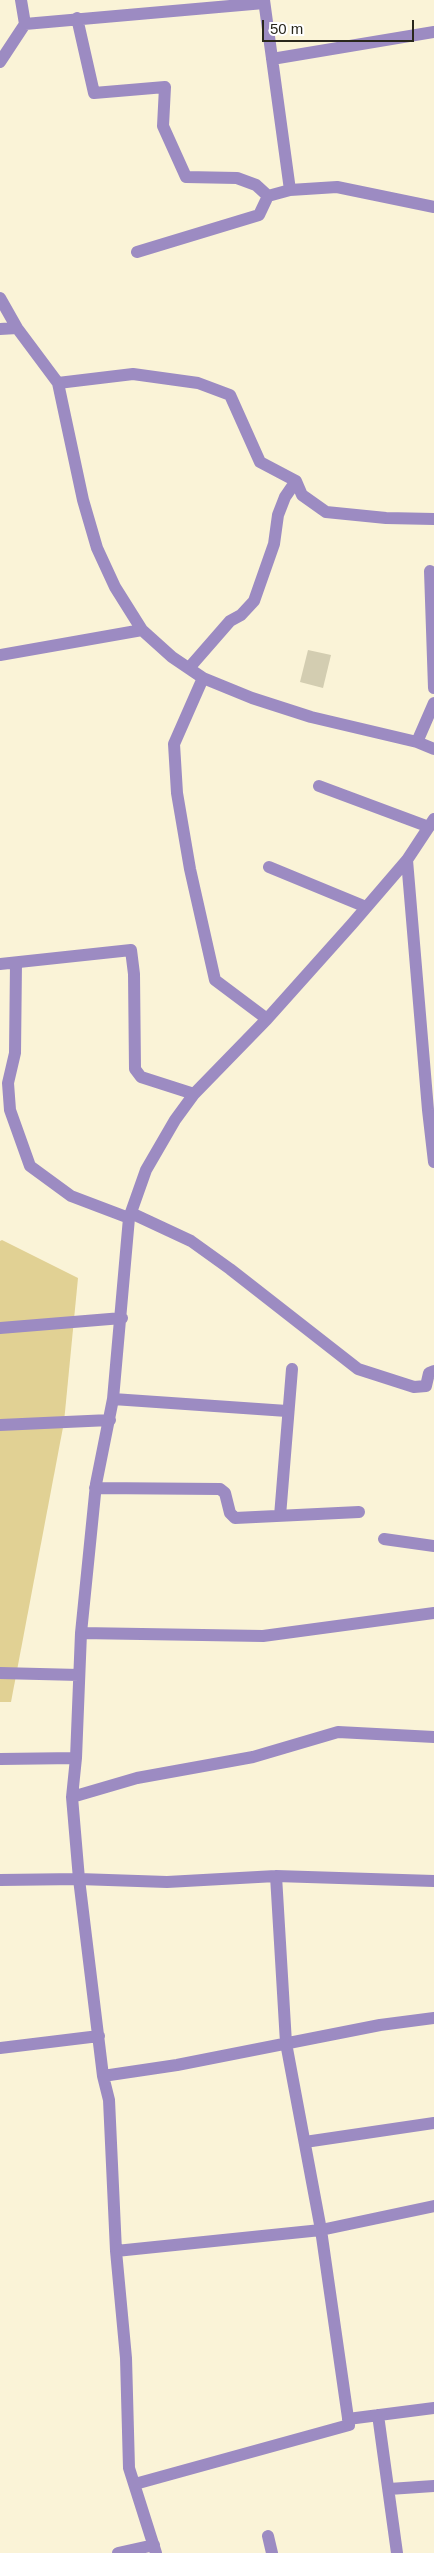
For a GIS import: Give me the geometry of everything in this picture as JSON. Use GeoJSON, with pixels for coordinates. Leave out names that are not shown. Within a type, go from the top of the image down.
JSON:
{"type":"FeatureCollection","features":[{"type":"Feature","properties":{"kind":"street"},"geometry":{"type":"LineString","coordinates":[[0,62],[25,24],[21,0]]}},
{"type":"Feature","properties":{"kind":"street"},"geometry":{"type":"LineString","coordinates":[[25,24],[264,2],[290,190]]}},
{"type":"Feature","properties":{"kind":"street"},"geometry":{"type":"LineString","coordinates":[[77,18],[94,93],[165,87],[163,126],[186,177],[238,178],[256,185],[268,196]]}},
{"type":"Feature","properties":{"kind":"street"},"geometry":{"type":"LineString","coordinates":[[272,59],[434,32]]}},
{"type":"Feature","properties":{"kind":"street"},"geometry":{"type":"LineString","coordinates":[[137,252],[259,215],[268,196],[290,190],[337,187],[434,207]]}},
{"type":"Feature","properties":{"kind":"street"},"geometry":{"type":"LineString","coordinates":[[0,298],[17,328],[58,383],[83,500],[97,548],[115,587],[142,630],[203,678],[252,698],[310,717],[417,742],[434,749]]}},
{"type":"Feature","properties":{"kind":"street"},"geometry":{"type":"LineString","coordinates":[[0,329],[17,328]]}},
{"type":"Feature","properties":{"kind":"street"},"geometry":{"type":"LineString","coordinates":[[58,383],[132,374],[198,384],[230,395],[248,439],[260,462],[296,481],[302,495],[326,512],[386,518],[434,519]]}},
{"type":"Feature","properties":{"kind":"street"},"geometry":{"type":"LineString","coordinates":[[189,668],[230,620],[241,615],[254,601],[274,544],[278,515],[285,497],[296,481]]}},
{"type":"Feature","properties":{"kind":"street"},"geometry":{"type":"LineString","coordinates":[[430,571],[434,688]]}},
{"type":"Feature","properties":{"kind":"street"},"geometry":{"type":"LineString","coordinates":[[0,655],[142,630]]}},
{"type":"Feature","properties":{"kind":"street"},"geometry":{"type":"LineString","coordinates":[[203,678],[174,744],[177,793],[190,869],[215,980],[267,1019]]}},
{"type":"Feature","properties":{"kind":"street"},"geometry":{"type":"LineString","coordinates":[[417,742],[434,703]]}},
{"type":"Feature","properties":{"kind":"street"},"geometry":{"type":"LineString","coordinates":[[118,2553],[155,2549],[129,2468],[126,2358],[116,2251],[109,2100],[103,2076],[79,1879],[72,1797],[76,1758],[80,1633],[95,1488],[113,1398],[122,1318],[130,1215],[146,1170],[175,1120],[194,1094],[267,1019],[366,907],[407,860],[432,823],[319,786]]}},
{"type":"Feature","properties":{"kind":"street"},"geometry":{"type":"LineString","coordinates":[[407,860],[434,1162]]}},
{"type":"Feature","properties":{"kind":"street"},"geometry":{"type":"LineString","coordinates":[[269,867],[366,907]]}},
{"type":"Feature","properties":{"kind":"street"},"geometry":{"type":"LineString","coordinates":[[0,964],[131,950],[134,974],[135,1069],[140,1077],[194,1094]]}},
{"type":"Feature","properties":{"kind":"street"},"geometry":{"type":"LineString","coordinates":[[16,963],[14,1053],[4,1083],[10,1110],[30,1166],[71,1196],[130,1215],[191,1241],[230,1269],[358,1369],[414,1387],[426,1386],[429,1372],[434,1371]]}},
{"type":"Feature","properties":{"kind":"street"},"geometry":{"type":"LineString","coordinates":[[0,1328],[122,1318]]}},
{"type":"Feature","properties":{"kind":"street"},"geometry":{"type":"LineString","coordinates":[[280,1516],[287,1411],[292,1369]]}},
{"type":"Feature","properties":{"kind":"street"},"geometry":{"type":"LineString","coordinates":[[113,1398],[287,1411]]}},
{"type":"Feature","properties":{"kind":"street"},"geometry":{"type":"LineString","coordinates":[[0,1425],[110,1420]]}},
{"type":"Feature","properties":{"kind":"street"},"geometry":{"type":"LineString","coordinates":[[95,1488],[220,1489],[225,1493],[230,1513],[235,1518],[359,1512]]}},
{"type":"Feature","properties":{"kind":"street"},"geometry":{"type":"LineString","coordinates":[[384,1539],[434,1546]]}},
{"type":"Feature","properties":{"kind":"street"},"geometry":{"type":"LineString","coordinates":[[80,1633],[264,1636],[434,1613]]}},
{"type":"Feature","properties":{"kind":"street"},"geometry":{"type":"LineString","coordinates":[[0,1672],[79,1674]]}},
{"type":"Feature","properties":{"kind":"street"},"geometry":{"type":"LineString","coordinates":[[72,1797],[138,1778],[253,1756],[338,1732],[434,1737]]}},
{"type":"Feature","properties":{"kind":"street"},"geometry":{"type":"LineString","coordinates":[[0,1759],[76,1758]]}},
{"type":"Feature","properties":{"kind":"street"},"geometry":{"type":"LineString","coordinates":[[135,2484],[349,2425],[321,2230],[286,2043],[276,1876]]}},
{"type":"Feature","properties":{"kind":"street"},"geometry":{"type":"LineString","coordinates":[[0,1880],[79,1879],[167,1882],[276,1876],[434,1881]]}},
{"type":"Feature","properties":{"kind":"street"},"geometry":{"type":"LineString","coordinates":[[103,2076],[176,2065],[380,2025],[434,2018]]}},
{"type":"Feature","properties":{"kind":"street"},"geometry":{"type":"LineString","coordinates":[[0,2048],[99,2036]]}},
{"type":"Feature","properties":{"kind":"street"},"geometry":{"type":"LineString","coordinates":[[305,2142],[434,2123]]}},
{"type":"Feature","properties":{"kind":"street"},"geometry":{"type":"LineString","coordinates":[[116,2251],[321,2230],[434,2206]]}},
{"type":"Feature","properties":{"kind":"street"},"geometry":{"type":"LineString","coordinates":[[348,2419],[434,2408]]}},
{"type":"Feature","properties":{"kind":"street"},"geometry":{"type":"LineString","coordinates":[[378,2415],[397,2553]]}},
{"type":"Feature","properties":{"kind":"street"},"geometry":{"type":"LineString","coordinates":[[389,2489],[434,2486]]}},
{"type":"Feature","properties":{"kind":"street"},"geometry":{"type":"LineString","coordinates":[[268,2536],[272,2553]]}},
{"type":"Feature","properties":{"kind":"shaded area"},"geometry":{"type":"Polygon","coordinates":[[[2,1240],[78,1278],[64,1422],[11,1702],[0,1702],[0,1241],[2,1240]]]}},
{"type":"Feature","properties":{"kind":"building"},"geometry":{"type":"Polygon","coordinates":[[[308,650],[331,655],[323,688],[300,682],[308,650]]]}}]}
